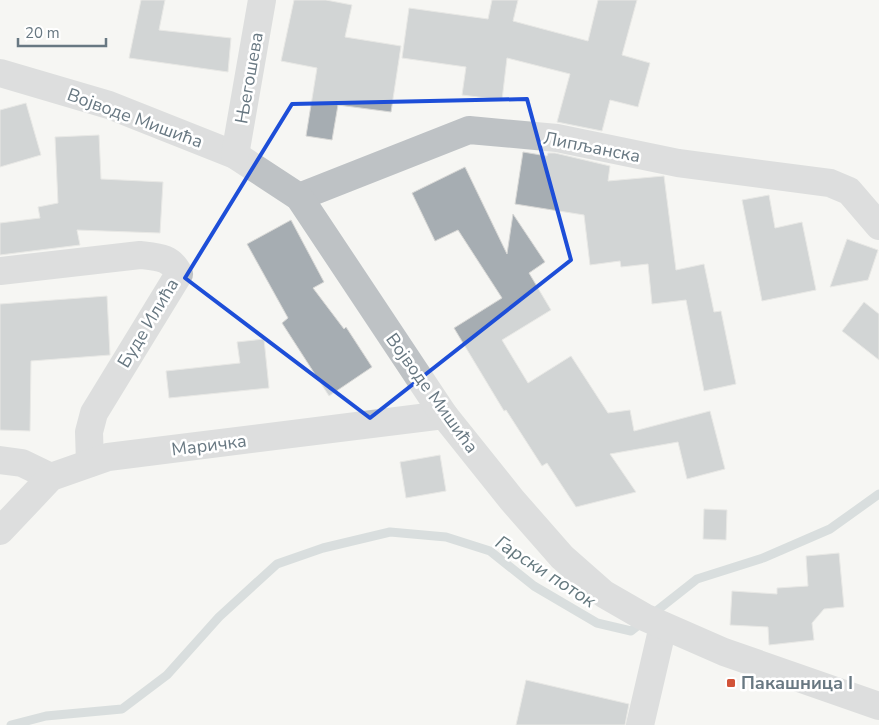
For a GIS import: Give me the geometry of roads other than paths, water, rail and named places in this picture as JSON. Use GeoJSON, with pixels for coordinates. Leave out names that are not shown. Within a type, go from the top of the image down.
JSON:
{"type":"FeatureCollection","features":[{"type":"Feature","properties":{"kind":"street","name":"Његошева"},"geometry":{"type":"LineString","coordinates":[[236,155],[262,0]]}},
{"type":"Feature","properties":{"kind":"street","name":"Војводе Мишића"},"geometry":{"type":"LineString","coordinates":[[0,73],[109,105],[236,155],[299,197],[444,415],[512,500],[562,557],[604,594],[674,631],[724,652],[879,706]]}},
{"type":"Feature","properties":{"kind":"street","name":"Липљанска"},"geometry":{"type":"LineString","coordinates":[[299,197],[469,130],[557,138],[678,163],[830,183],[849,191],[879,226]]}},
{"type":"Feature","properties":{"kind":"street","name":"Буде Илића"},"geometry":{"type":"LineString","coordinates":[[0,271],[140,255],[162,257],[174,264],[179,274],[94,413],[89,432],[90,463]]}},
{"type":"Feature","properties":{"kind":"street","name":"Маричка"},"geometry":{"type":"LineString","coordinates":[[0,531],[51,477],[108,457],[444,415]]}},
{"type":"Feature","properties":{"kind":"street"},"geometry":{"type":"LineString","coordinates":[[0,460],[22,463],[51,477]]}},
{"type":"Feature","properties":{"kind":"street"},"geometry":{"type":"LineString","coordinates":[[640,725],[674,631]]}},
{"type":"Feature","properties":{"kind":"waterway","name":"Гарски поток"},"geometry":{"type":"LineString","coordinates":[[11,725],[46,716],[122,709],[167,675],[219,617],[277,564],[323,548],[390,532],[446,537],[490,551],[534,586],[597,623],[631,631],[697,579],[763,558],[830,529],[879,494]]}},
{"type":"Feature","properties":{"kind":"place","name":"Пакашница I"},"geometry":{"type":"Point","coordinates":[731,683]}}]}
